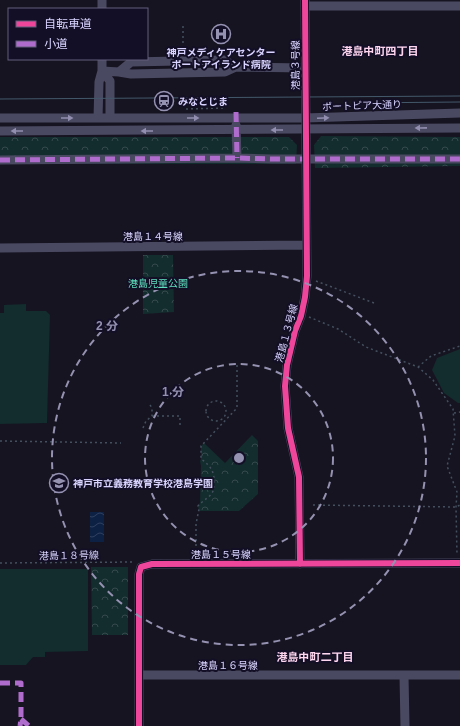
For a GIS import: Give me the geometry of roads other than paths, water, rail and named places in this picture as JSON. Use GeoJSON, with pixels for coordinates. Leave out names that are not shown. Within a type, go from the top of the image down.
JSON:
{"type":"FeatureCollection","features":[{"type":"Feature","properties":{"kind":"street"},"geometry":{"type":"LineString","coordinates":[[305,3],[460,6]]}},
{"type":"Feature","properties":{"kind":"street","name":"港島３号線"},"geometry":{"type":"LineString","coordinates":[[305,3],[305,130]]}},
{"type":"Feature","properties":{"kind":"street"},"geometry":{"type":"LineString","coordinates":[[98,118],[99,82],[102,71],[102,60]]}},
{"type":"Feature","properties":{"kind":"street"},"geometry":{"type":"LineString","coordinates":[[102,71],[131,74],[226,72],[236,67],[305,68]]}},
{"type":"Feature","properties":{"kind":"street"},"geometry":{"type":"LineString","coordinates":[[102,71],[110,81],[110,118]]}},
{"type":"Feature","properties":{"kind":"street"},"geometry":{"type":"LineString","coordinates":[[236,112],[237,158]]}},
{"type":"Feature","properties":{"kind":"street","name":"ポートピア大通り"},"geometry":{"type":"LineString","coordinates":[[0,118],[305,118],[460,113]]}},
{"type":"Feature","properties":{"kind":"street"},"geometry":{"type":"LineString","coordinates":[[0,131],[460,128]]}},
{"type":"Feature","properties":{"kind":"street","name":"港島１３号線"},"geometry":{"type":"LineString","coordinates":[[300,564],[299,477],[288,428],[285,386],[287,365],[305,297],[305,130]]}},
{"type":"Feature","properties":{"kind":"street"},"geometry":{"type":"LineString","coordinates":[[0,160],[237,158],[460,159]]}},
{"type":"Feature","properties":{"kind":"street","name":"港島１４号線"},"geometry":{"type":"LineString","coordinates":[[0,248],[306,245]]}},
{"type":"Feature","properties":{"kind":"street","name":"港島１５号線"},"geometry":{"type":"LineString","coordinates":[[139,726],[139,574],[141,567],[152,564],[458,563]]}},
{"type":"Feature","properties":{"kind":"street","name":"港島１６号線"},"geometry":{"type":"LineString","coordinates":[[140,676],[460,676]]}},
{"type":"Feature","properties":{"kind":"street"},"geometry":{"type":"LineString","coordinates":[[404,676],[405,726]]}},
{"type":"Feature","properties":{"kind":"water"},"geometry":{"type":"Polygon","coordinates":[[[90,512],[104,512],[104,542],[90,542],[90,512]]]}},
{"type":"Feature","properties":{"kind":"tram line"},"geometry":{"type":"LineString","coordinates":[[0,99],[460,96]]}},
{"type":"Feature","properties":{"kind":"tram line"},"geometry":{"type":"LineString","coordinates":[[354,103],[460,102]]}},
{"type":"Feature","properties":{"kind":"place","name":"神戸メディケアセンター ポートアイランド病院"},"geometry":{"type":"Point","coordinates":[221,34]}},
{"type":"Feature","properties":{"kind":"place","name":"みなとじま"},"geometry":{"type":"Point","coordinates":[164,101]}},
{"type":"Feature","properties":{"kind":"place","name":"神戸市立義務教育学校港島学園"},"geometry":{"type":"Point","coordinates":[59,483]}},
{"type":"Feature","properties":{"kind":"district","name":"港島中町四丁目"},"geometry":{"type":"Point","coordinates":[380,51]}},
{"type":"Feature","properties":{"kind":"district","name":"港島中町二丁目"},"geometry":{"type":"Point","coordinates":[315,657]}},
{"type":"Feature","properties":{"kind":"park label","name":"港島児童公園"},"geometry":{"type":"Point","coordinates":[158,283]}}]}
